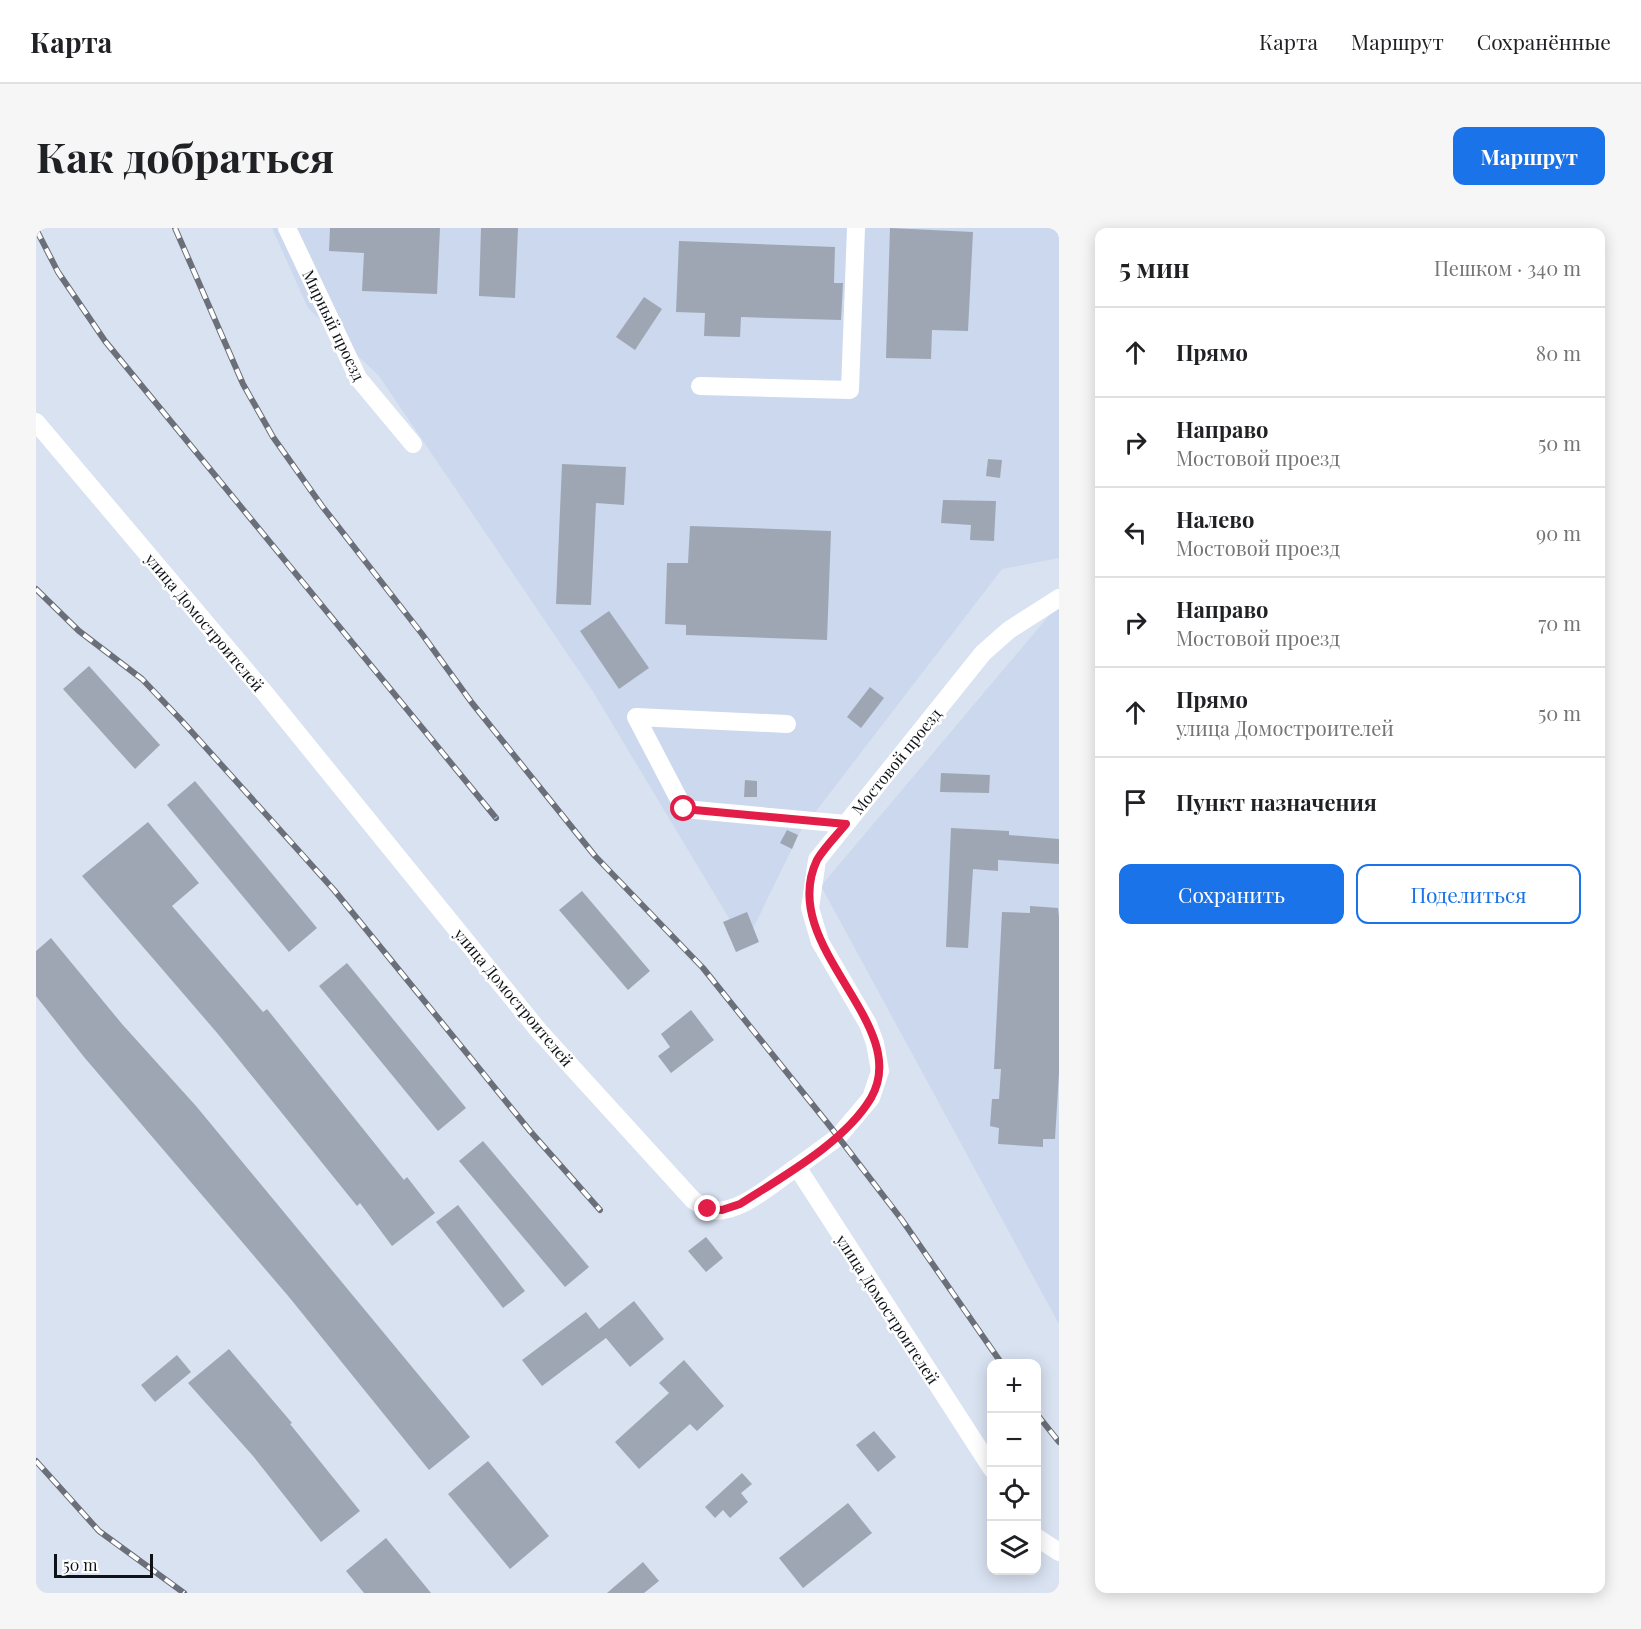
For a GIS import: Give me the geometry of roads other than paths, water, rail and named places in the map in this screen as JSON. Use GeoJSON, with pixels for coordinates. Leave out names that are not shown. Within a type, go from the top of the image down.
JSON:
{"type":"FeatureCollection","features":[{"type":"Feature","properties":{"kind":"street","name":"Мирный проезд"},"geometry":{"type":"LineString","coordinates":[[287,228],[358,378],[413,444]]}},
{"type":"Feature","properties":{"kind":"street"},"geometry":{"type":"LineString","coordinates":[[700,386],[850,390],[856,228]]}},
{"type":"Feature","properties":{"kind":"street","name":"улица Домостроителей"},"geometry":{"type":"LineString","coordinates":[[36,422],[264,692],[539,1031],[693,1200],[708,1209],[731,1207],[740,1204],[797,1167],[991,1467]]}},
{"type":"Feature","properties":{"kind":"street","name":"Мостовой проезд"},"geometry":{"type":"LineString","coordinates":[[797,1167],[838,1137],[871,1098],[880,1071],[875,1043],[867,1024],[820,942],[810,908],[817,860],[983,653],[1009,630],[1059,598]]}},
{"type":"Feature","properties":{"kind":"street"},"geometry":{"type":"LineString","coordinates":[[787,724],[636,717],[684,809],[846,824]]}},
{"type":"Feature","properties":{"kind":"street"},"geometry":{"type":"LineString","coordinates":[[1041,1540],[1059,1552]]}},
{"type":"Feature","properties":{"kind":"railway"},"geometry":{"type":"LineString","coordinates":[[175,228],[243,384],[273,437],[322,506],[422,634],[472,703],[595,856],[703,968],[829,1125],[902,1220],[999,1359]]}},
{"type":"Feature","properties":{"kind":"railway"},"geometry":{"type":"LineString","coordinates":[[36,229],[58,272],[105,341],[496,818]]}},
{"type":"Feature","properties":{"kind":"railway"},"geometry":{"type":"LineString","coordinates":[[36,589],[79,631],[142,679],[181,720],[334,890],[530,1131],[600,1210]]}},
{"type":"Feature","properties":{"kind":"railway"},"geometry":{"type":"LineString","coordinates":[[1041,1419],[1059,1442]]}},
{"type":"Feature","properties":{"kind":"railway"},"geometry":{"type":"LineString","coordinates":[[36,1461],[99,1531],[184,1593]]}}]}
